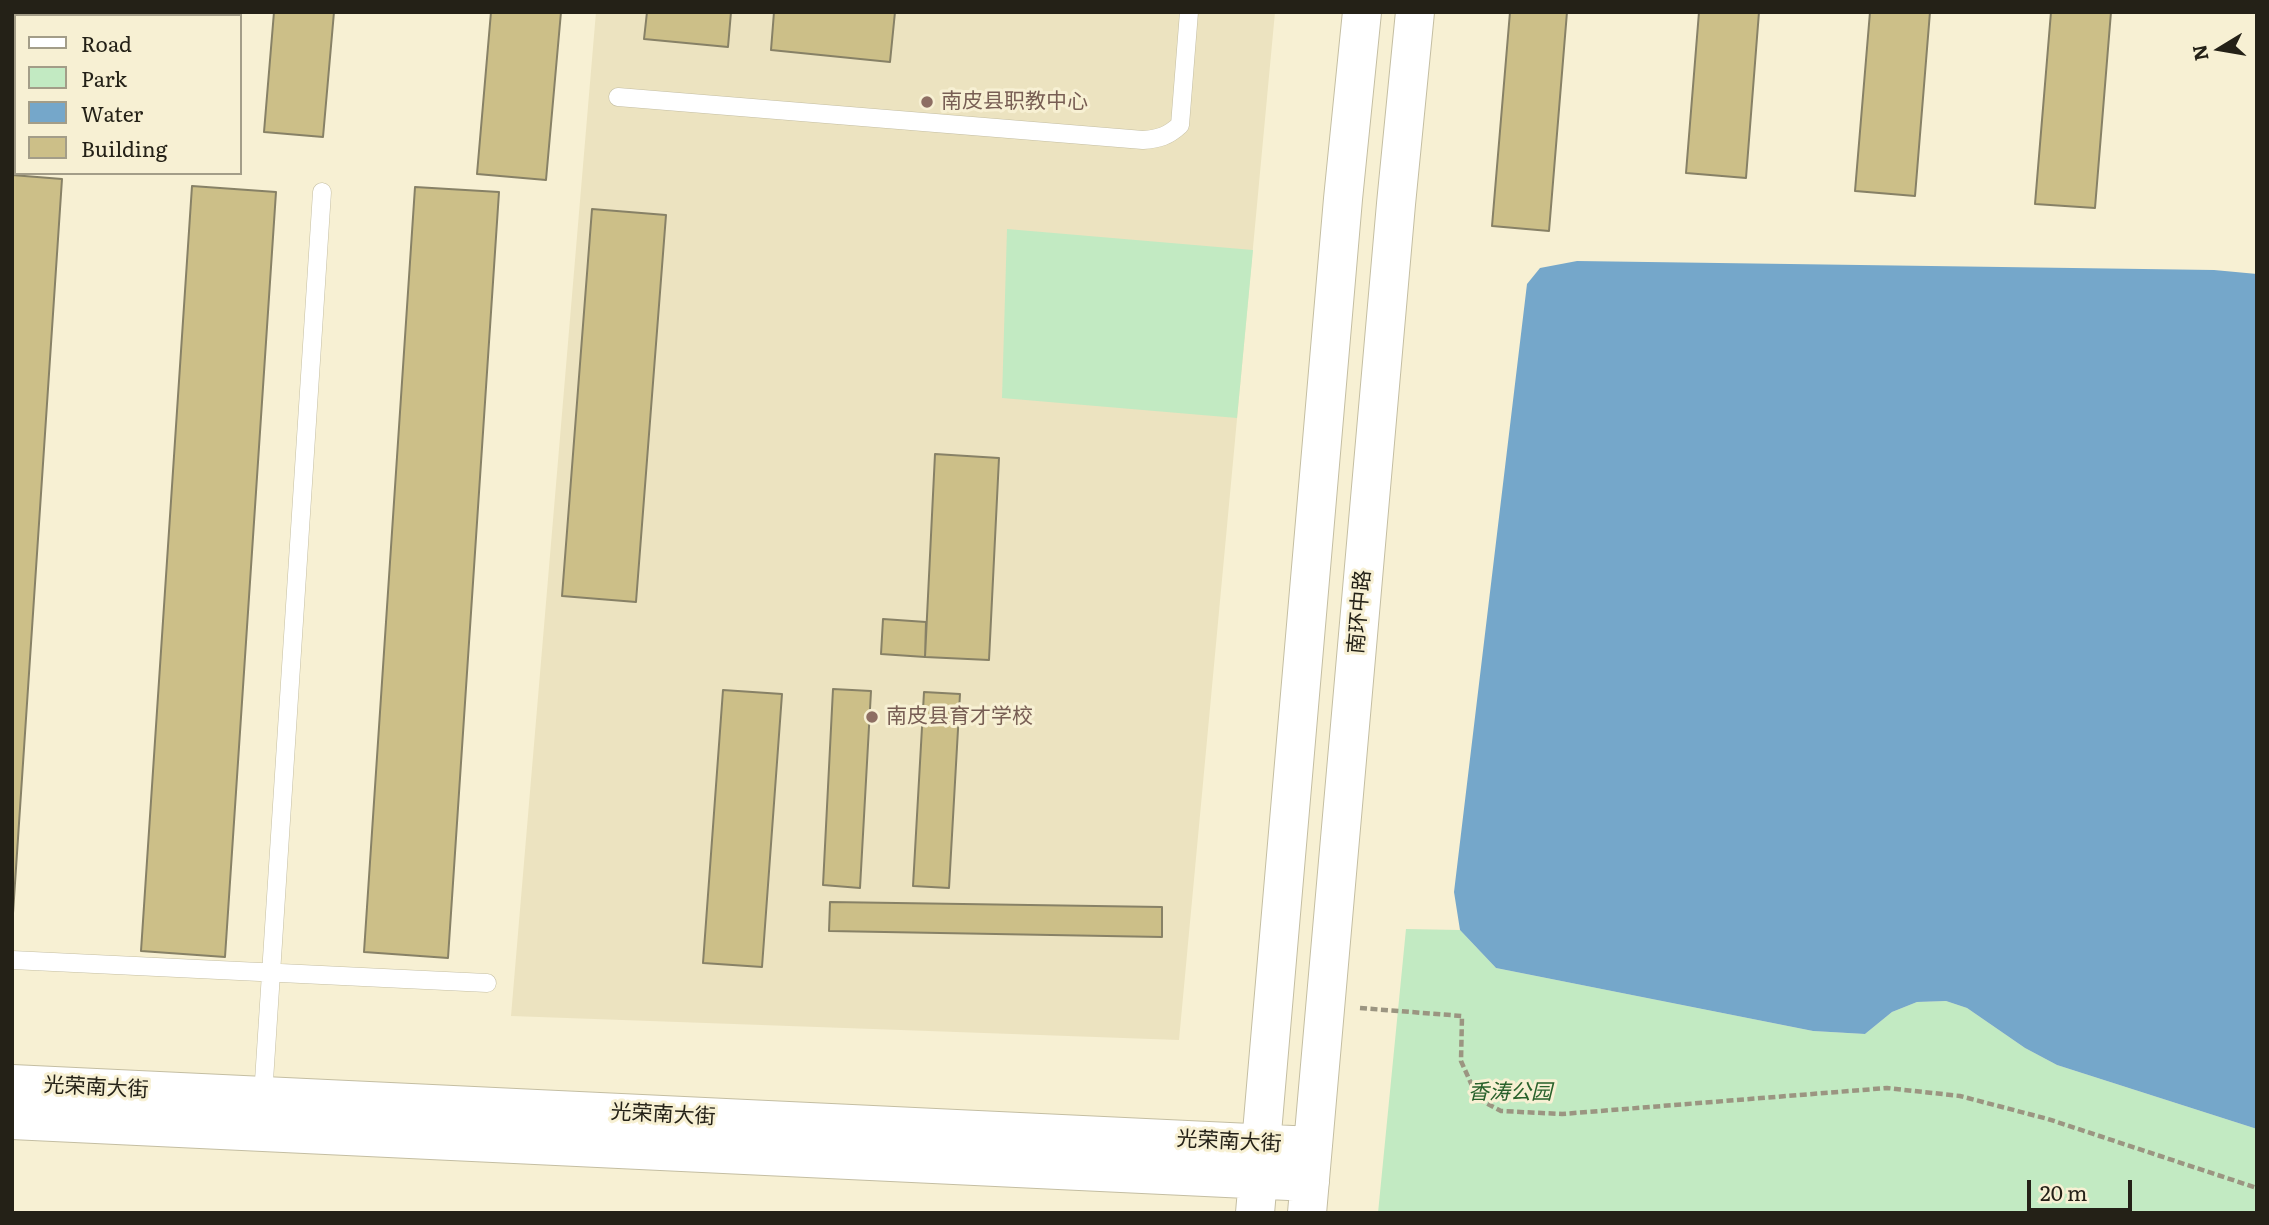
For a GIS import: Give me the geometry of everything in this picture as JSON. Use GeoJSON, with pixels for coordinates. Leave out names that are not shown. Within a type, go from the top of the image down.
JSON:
{"type":"FeatureCollection","features":[{"type":"Feature","properties":{"kind":"street"},"geometry":{"type":"LineString","coordinates":[[1258,1179],[1343,199],[1362,12]]}},
{"type":"Feature","properties":{"kind":"street","name":"南环中路"},"geometry":{"type":"LineString","coordinates":[[1310,1180],[1415,12]]}},
{"type":"Feature","properties":{"kind":"street","name":"光荣南大街"},"geometry":{"type":"LineString","coordinates":[[12,1084],[263,1096],[1258,1179]]}},
{"type":"Feature","properties":{"kind":"street","name":"光荣南大街"},"geometry":{"type":"LineString","coordinates":[[12,1121],[1310,1180]]}},
{"type":"Feature","properties":{"kind":"lane"},"geometry":{"type":"LineString","coordinates":[[618,97],[1129,139],[1157,139],[1169,135],[1180,125],[1189,12]]}},
{"type":"Feature","properties":{"kind":"lane"},"geometry":{"type":"LineString","coordinates":[[263,1096],[322,192]]}},
{"type":"Feature","properties":{"kind":"lane"},"geometry":{"type":"LineString","coordinates":[[12,960],[487,983]]}},
{"type":"Feature","properties":{"kind":"path"},"geometry":{"type":"LineString","coordinates":[[1325,1005],[1462,1016],[1461,1062],[1478,1099],[1502,1111],[1562,1114],[1899,1089],[1960,1096],[2048,1119],[2257,1188]]}},
{"type":"Feature","properties":{"kind":"shaded area","name":"南皮县育才学校"},"geometry":{"type":"Polygon","coordinates":[[[596,12],[1275,12],[1179,1040],[511,1016],[596,12]]]}},
{"type":"Feature","properties":{"kind":"green space"},"geometry":{"type":"Polygon","coordinates":[[[1007,229],[1253,250],[1237,418],[1002,398],[1007,229]]]}},
{"type":"Feature","properties":{"kind":"green space","name":"香涛公园"},"geometry":{"type":"Polygon","coordinates":[[[1406,929],[1460,930],[1496,968],[1813,1031],[1865,1034],[1892,1012],[1917,1002],[1946,1001],[1967,1008],[2025,1048],[2057,1065],[2257,1129],[2257,1213],[1378,1213],[1406,929]]]}},
{"type":"Feature","properties":{"kind":"water"},"geometry":{"type":"Polygon","coordinates":[[[1577,261],[2214,270],[2257,274],[2257,1129],[2057,1065],[2025,1048],[1967,1008],[1946,1001],[1917,1002],[1892,1012],[1865,1034],[1813,1031],[1496,968],[1460,930],[1454,892],[1527,284],[1540,268],[1577,261]]]}},
{"type":"Feature","properties":{"kind":"building"},"geometry":{"type":"Polygon","coordinates":[[[90,12],[146,12],[146,14],[90,12]]]}},
{"type":"Feature","properties":{"kind":"building"},"geometry":{"type":"Polygon","coordinates":[[[274,12],[334,12],[323,137],[264,132],[274,12]]]}},
{"type":"Feature","properties":{"kind":"building"},"geometry":{"type":"Polygon","coordinates":[[[491,12],[561,12],[546,180],[477,174],[491,12]]]}},
{"type":"Feature","properties":{"kind":"building"},"geometry":{"type":"Polygon","coordinates":[[[647,12],[731,12],[728,47],[644,39],[647,12]]]}},
{"type":"Feature","properties":{"kind":"building"},"geometry":{"type":"Polygon","coordinates":[[[774,12],[895,12],[890,62],[771,50],[774,12]]]}},
{"type":"Feature","properties":{"kind":"building"},"geometry":{"type":"Polygon","coordinates":[[[1510,12],[1567,12],[1549,231],[1492,226],[1510,12]]]}},
{"type":"Feature","properties":{"kind":"building"},"geometry":{"type":"Polygon","coordinates":[[[1699,12],[1759,12],[1746,178],[1686,173],[1699,12]]]}},
{"type":"Feature","properties":{"kind":"building"},"geometry":{"type":"Polygon","coordinates":[[[1870,12],[1930,12],[1915,196],[1855,191],[1870,12]]]}},
{"type":"Feature","properties":{"kind":"building"},"geometry":{"type":"Polygon","coordinates":[[[2051,12],[2111,12],[2095,208],[2035,204],[2051,12]]]}},
{"type":"Feature","properties":{"kind":"building"},"geometry":{"type":"Polygon","coordinates":[[[12,175],[62,179],[12,928],[12,175]]]}},
{"type":"Feature","properties":{"kind":"building"},"geometry":{"type":"Polygon","coordinates":[[[192,186],[276,192],[225,957],[141,951],[192,186]]]}},
{"type":"Feature","properties":{"kind":"building"},"geometry":{"type":"Polygon","coordinates":[[[415,187],[499,192],[448,958],[364,952],[415,187]]]}},
{"type":"Feature","properties":{"kind":"building"},"geometry":{"type":"Polygon","coordinates":[[[592,209],[666,215],[636,602],[562,596],[592,209]]]}},
{"type":"Feature","properties":{"kind":"building"},"geometry":{"type":"Polygon","coordinates":[[[935,454],[999,458],[989,660],[925,657],[935,454]]]}},
{"type":"Feature","properties":{"kind":"building"},"geometry":{"type":"Polygon","coordinates":[[[883,619],[926,622],[925,657],[881,654],[883,619]]]}},
{"type":"Feature","properties":{"kind":"building"},"geometry":{"type":"Polygon","coordinates":[[[833,689],[871,691],[860,888],[823,885],[833,689]]]}},
{"type":"Feature","properties":{"kind":"building"},"geometry":{"type":"Polygon","coordinates":[[[723,690],[782,694],[762,967],[703,963],[723,690]]]}},
{"type":"Feature","properties":{"kind":"building"},"geometry":{"type":"Polygon","coordinates":[[[924,692],[960,694],[949,888],[913,886],[924,692]]]}},
{"type":"Feature","properties":{"kind":"building"},"geometry":{"type":"Polygon","coordinates":[[[830,902],[1162,907],[1162,937],[829,931],[830,902]]]}},
{"type":"Feature","properties":{"kind":"place","name":"南皮县职教中心"},"geometry":{"type":"Point","coordinates":[927,102]}},
{"type":"Feature","properties":{"kind":"place","name":"南皮县育才学校"},"geometry":{"type":"Point","coordinates":[872,717]}}]}
